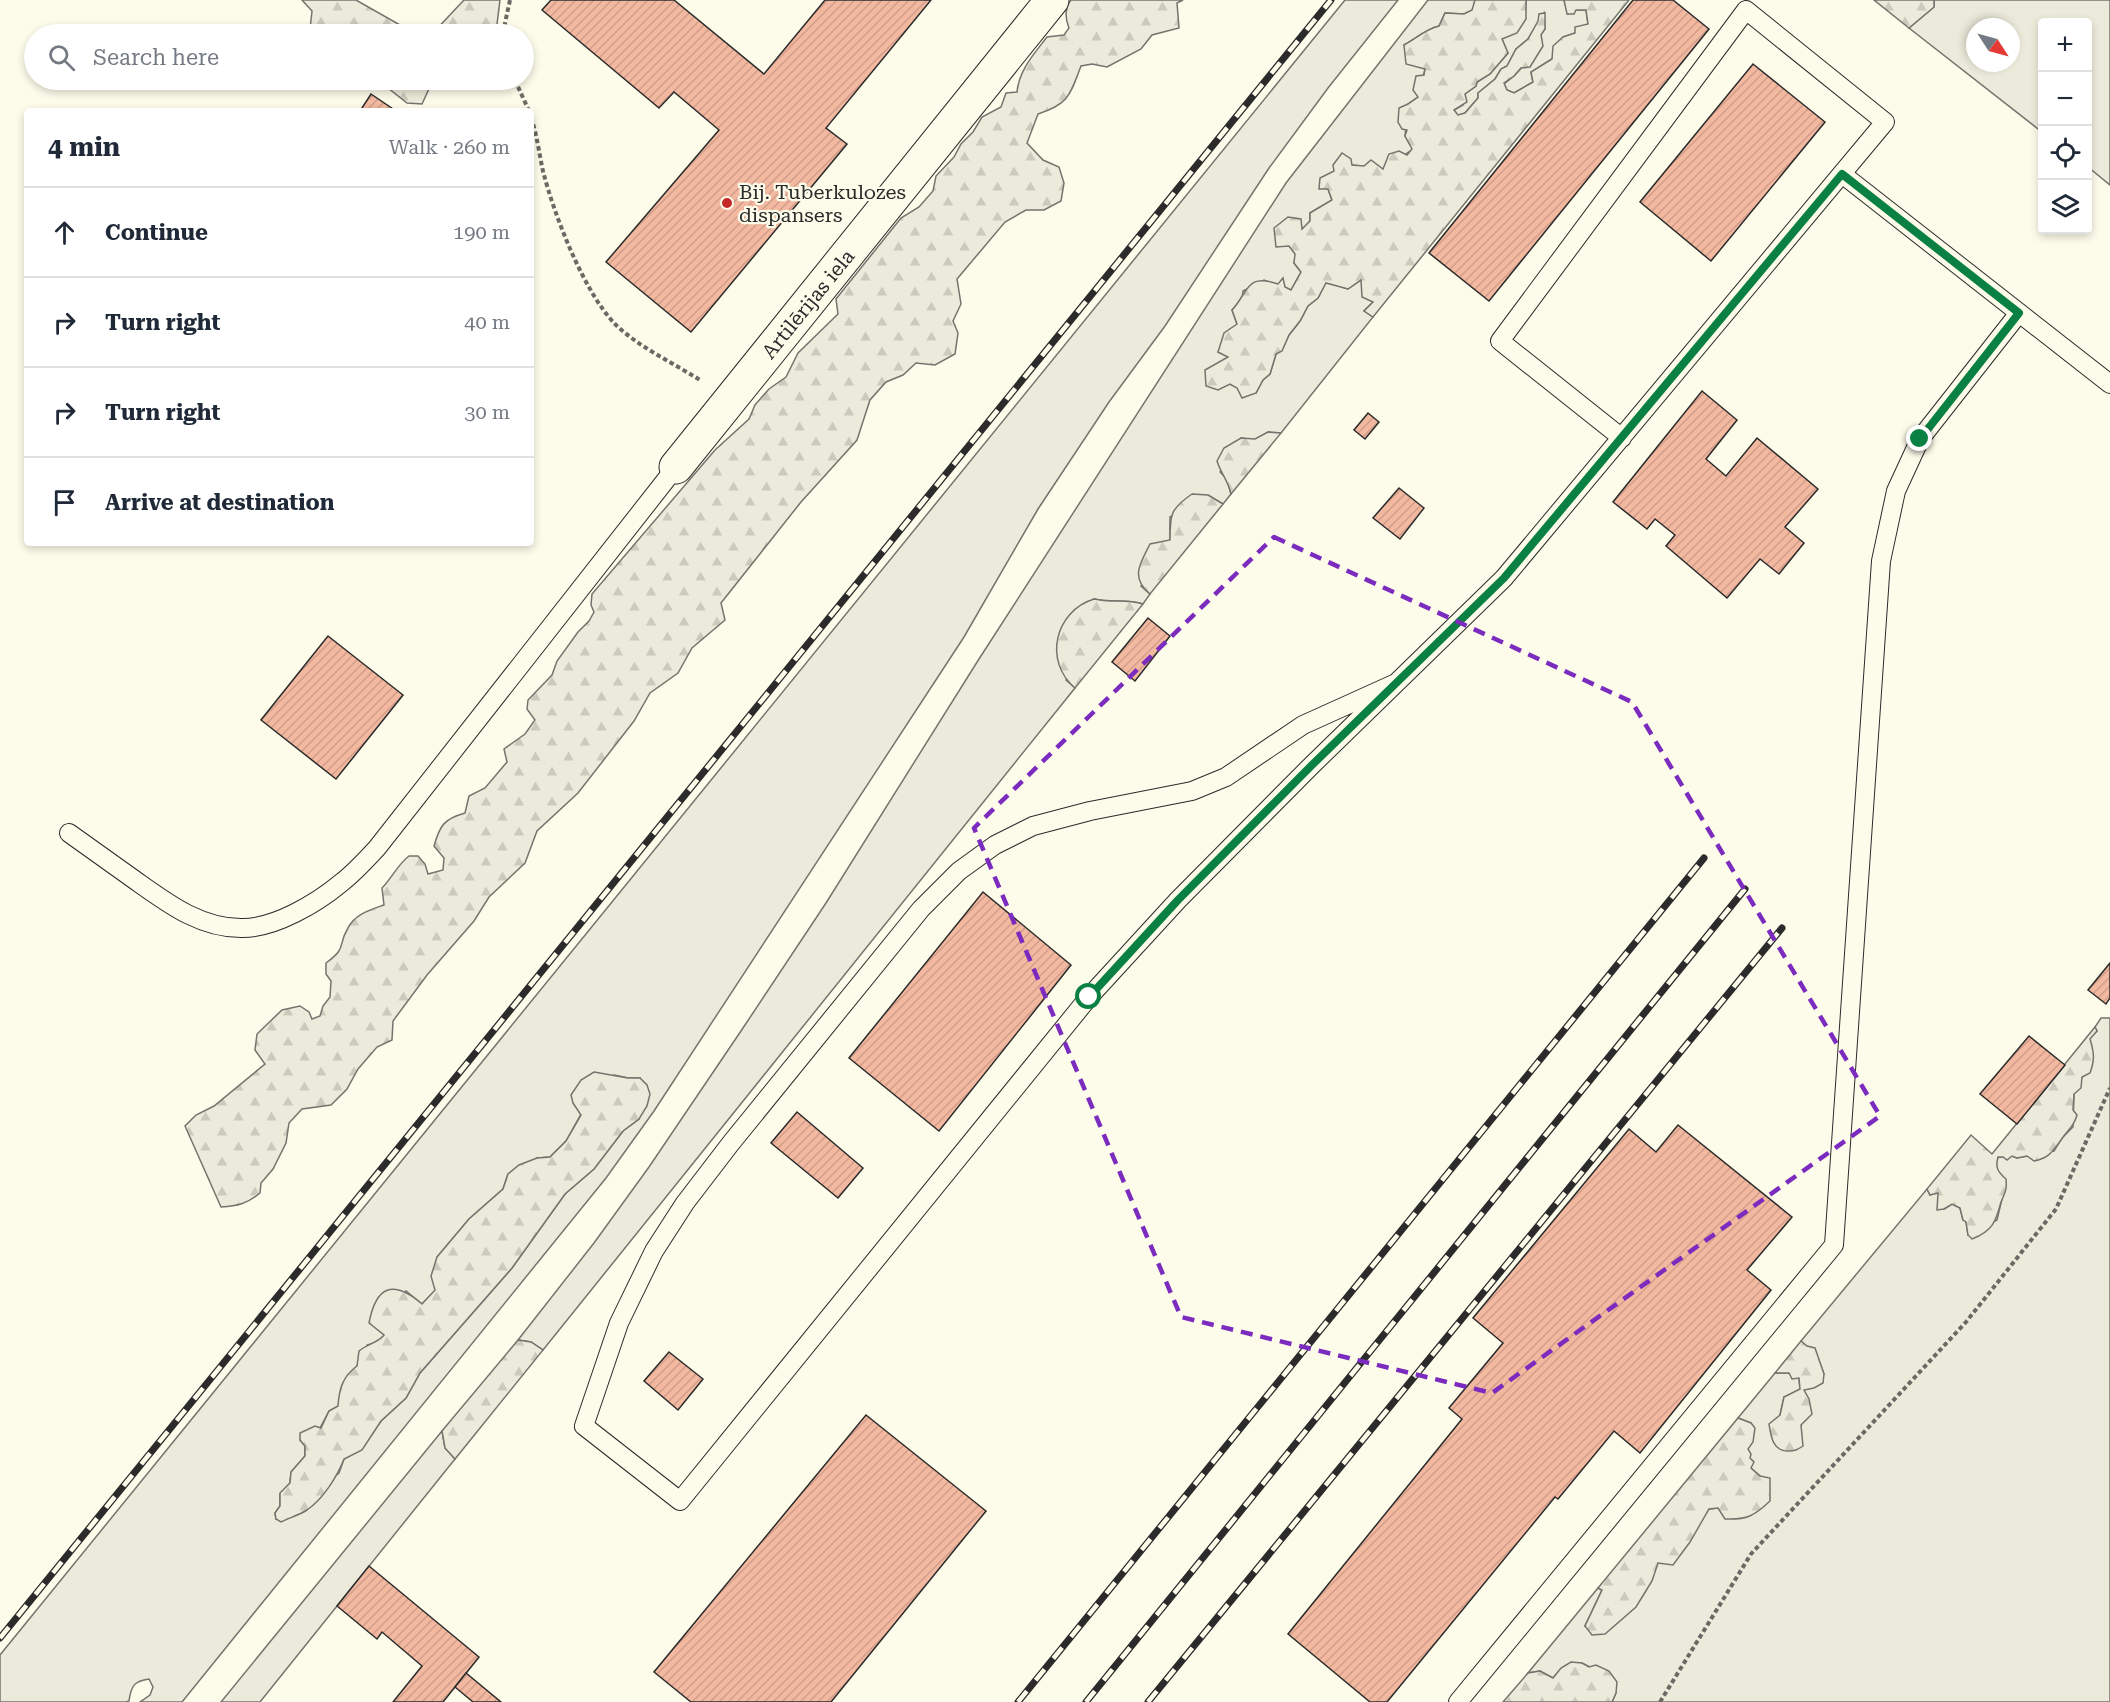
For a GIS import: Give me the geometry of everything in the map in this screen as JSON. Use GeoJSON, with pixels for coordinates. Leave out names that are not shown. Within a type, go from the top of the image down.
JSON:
{"type":"FeatureCollection","features":[{"type":"Feature","properties":{"kind":"street","name":"Artilērijas iela"},"geometry":{"type":"LineString","coordinates":[[676,467],[1052,0]]}},
{"type":"Feature","properties":{"kind":"lane"},"geometry":{"type":"LineString","coordinates":[[1396,683],[1303,725],[1226,777],[1192,791],[1090,810],[1034,826],[994,845],[959,871],[921,909],[685,1203],[654,1251],[619,1323],[584,1426],[680,1501],[1089,997],[1178,900],[1312,765],[1504,578],[1622,438],[1885,122],[1746,10],[1500,341],[1622,438]]}},
{"type":"Feature","properties":{"kind":"lane"},"geometry":{"type":"LineString","coordinates":[[1842,174],[2110,384]]}},
{"type":"Feature","properties":{"kind":"lane"},"geometry":{"type":"LineString","coordinates":[[1458,1702],[1834,1245],[1881,561],[1896,491],[1920,439],[2019,313]]}},
{"type":"Feature","properties":{"kind":"lane"},"geometry":{"type":"LineString","coordinates":[[69,833],[170,905],[196,919],[219,926],[244,928],[270,924],[319,900],[343,882],[377,848],[676,467]]}},
{"type":"Feature","properties":{"kind":"path"},"geometry":{"type":"LineString","coordinates":[[505,24],[510,0]]}},
{"type":"Feature","properties":{"kind":"path"},"geometry":{"type":"LineString","coordinates":[[520,90],[528,108]]}},
{"type":"Feature","properties":{"kind":"path"},"geometry":{"type":"LineString","coordinates":[[534,129],[553,207],[584,277],[599,304],[616,325],[634,339],[731,399]]}},
{"type":"Feature","properties":{"kind":"path"},"geometry":{"type":"LineString","coordinates":[[1660,1702],[1751,1554],[1966,1322],[2056,1209],[2110,1088]]}},
{"type":"Feature","properties":{"kind":"highlighted area"},"geometry":{"type":"Polygon","coordinates":[[[1274,537],[1632,702],[1880,1116],[1492,1393],[1181,1317],[974,828],[1274,537]]]}},
{"type":"Feature","properties":{"kind":"green space"},"geometry":{"type":"Polygon","coordinates":[[[302,0],[356,0],[398,24],[311,24],[312,11],[302,0]]]}},
{"type":"Feature","properties":{"kind":"green space"},"geometry":{"type":"Polygon","coordinates":[[[464,0],[500,0],[497,24],[441,24],[464,0]]]}},
{"type":"Feature","properties":{"kind":"green space"},"geometry":{"type":"Polygon","coordinates":[[[1071,0],[1183,0],[1177,3],[1179,28],[1152,35],[1141,49],[1107,67],[1092,64],[1081,66],[1067,97],[1056,106],[1038,114],[1027,143],[1043,160],[1059,167],[1064,183],[1061,201],[1044,210],[1026,210],[1005,222],[957,279],[961,304],[953,321],[958,333],[955,354],[935,365],[916,363],[903,375],[886,382],[870,400],[857,440],[801,502],[721,603],[725,620],[692,648],[678,673],[650,693],[634,721],[578,793],[537,831],[525,863],[489,897],[474,921],[427,975],[393,1021],[392,1040],[377,1047],[358,1069],[347,1089],[331,1105],[302,1109],[289,1123],[286,1143],[273,1169],[261,1183],[260,1193],[242,1204],[221,1207],[185,1126],[196,1115],[214,1106],[265,1064],[255,1050],[257,1034],[282,1010],[300,1006],[309,1012],[312,1019],[320,1016],[323,1006],[330,997],[331,981],[326,974],[326,963],[340,950],[345,934],[355,919],[363,913],[384,905],[382,888],[405,859],[409,856],[418,856],[425,864],[428,874],[443,870],[444,858],[434,846],[438,833],[452,818],[465,813],[469,796],[485,788],[507,762],[504,749],[525,734],[535,720],[527,709],[528,700],[552,675],[557,661],[589,621],[594,612],[591,605],[592,594],[715,450],[749,419],[755,405],[769,389],[786,377],[798,353],[838,314],[836,299],[901,218],[919,207],[933,191],[936,176],[954,157],[982,117],[1001,107],[1006,93],[1017,92],[1024,69],[1047,37],[1064,35],[1069,28],[1066,14],[1071,0]]]}},
{"type":"Feature","properties":{"kind":"green space"},"geometry":{"type":"Polygon","coordinates":[[[1345,0],[1398,0],[1328,88],[1269,168],[1165,326],[1109,402],[1038,509],[964,637],[654,1111],[606,1178],[182,1702],[140,1702],[150,1695],[153,1687],[149,1679],[134,1685],[129,1701],[126,1702],[0,1702],[0,1655],[1345,0]],[[614,1075],[573,1103],[581,1114],[566,1141],[550,1157],[537,1158],[508,1174],[503,1189],[469,1219],[437,1257],[436,1290],[422,1304],[406,1291],[385,1335],[380,1341],[367,1345],[356,1367],[345,1380],[341,1389],[339,1406],[329,1411],[320,1428],[300,1440],[305,1446],[305,1456],[291,1472],[290,1483],[280,1494],[280,1506],[275,1513],[276,1519],[339,1473],[344,1459],[362,1449],[381,1421],[406,1398],[420,1373],[512,1268],[565,1194],[594,1169],[623,1131],[639,1119],[640,1078],[614,1075]]]}},
{"type":"Feature","properties":{"kind":"green space"},"geometry":{"type":"Polygon","coordinates":[[[1428,0],[1475,0],[1473,10],[1464,14],[1445,13],[1439,26],[1404,45],[1425,69],[1418,97],[1408,104],[1405,136],[1413,149],[1384,169],[1352,165],[1334,171],[1328,189],[1332,200],[1310,213],[1310,221],[1289,246],[1296,254],[1294,263],[1301,272],[1291,290],[1264,280],[1243,291],[1242,300],[1232,310],[1237,324],[1218,352],[1228,356],[1229,384],[1256,393],[1263,380],[1270,374],[1276,354],[1282,350],[1289,335],[1308,306],[1318,298],[1326,282],[1348,289],[1361,280],[1373,302],[1364,311],[1373,317],[1281,433],[1268,432],[1255,440],[1241,438],[1220,472],[1227,479],[1231,494],[1223,504],[1208,495],[1170,517],[1170,541],[1141,586],[1150,594],[1143,604],[1094,599],[1066,680],[1075,688],[543,1350],[531,1342],[518,1340],[594,1243],[649,1167],[826,903],[979,659],[1286,183],[1428,0]]]}},
{"type":"Feature","properties":{"kind":"green space"},"geometry":{"type":"Polygon","coordinates":[[[1475,0],[1526,0],[1526,19],[1517,33],[1502,39],[1508,53],[1490,74],[1477,82],[1476,86],[1465,94],[1467,102],[1454,110],[1458,115],[1465,113],[1478,98],[1478,93],[1495,79],[1501,69],[1507,66],[1516,49],[1528,39],[1538,21],[1539,14],[1545,13],[1545,29],[1541,35],[1543,46],[1530,67],[1521,68],[1504,83],[1507,90],[1514,93],[1533,82],[1531,72],[1552,59],[1553,46],[1563,37],[1575,33],[1575,27],[1588,24],[1586,10],[1576,10],[1574,14],[1567,14],[1564,0],[1629,0],[1373,317],[1364,311],[1373,302],[1362,297],[1361,280],[1348,289],[1326,283],[1318,298],[1308,306],[1289,335],[1282,351],[1276,354],[1270,374],[1263,380],[1256,393],[1242,398],[1237,388],[1230,384],[1218,390],[1206,386],[1205,370],[1228,357],[1218,352],[1224,333],[1237,324],[1232,310],[1249,286],[1259,281],[1278,284],[1283,278],[1285,287],[1291,290],[1301,272],[1294,263],[1295,254],[1289,246],[1276,247],[1274,228],[1288,217],[1301,219],[1302,229],[1310,221],[1310,213],[1332,200],[1328,189],[1319,189],[1320,178],[1334,171],[1333,165],[1342,153],[1351,159],[1352,165],[1364,166],[1371,160],[1383,169],[1389,154],[1399,151],[1407,155],[1412,149],[1405,136],[1407,130],[1402,129],[1398,122],[1399,108],[1418,97],[1413,90],[1416,76],[1424,75],[1425,69],[1406,64],[1404,45],[1439,26],[1445,13],[1464,14],[1472,10],[1475,0]]]}},
{"type":"Feature","properties":{"kind":"green space"},"geometry":{"type":"Polygon","coordinates":[[[1526,0],[1564,0],[1568,14],[1576,10],[1586,10],[1588,24],[1575,33],[1563,37],[1552,59],[1531,72],[1533,82],[1514,93],[1507,90],[1504,84],[1542,46],[1541,34],[1545,29],[1544,13],[1528,39],[1516,49],[1507,66],[1501,69],[1495,79],[1478,93],[1478,98],[1465,113],[1458,116],[1454,110],[1463,105],[1465,94],[1476,86],[1477,82],[1490,74],[1508,53],[1502,39],[1525,19],[1526,0]]]}},
{"type":"Feature","properties":{"kind":"green space"},"geometry":{"type":"Polygon","coordinates":[[[1874,0],[1934,0],[1934,7],[1909,28],[1874,0]]]}},
{"type":"Feature","properties":{"kind":"green space"},"geometry":{"type":"Polygon","coordinates":[[[1934,0],[2110,0],[2110,185],[2092,170],[2092,18],[2038,18],[2038,129],[1909,28],[1934,7],[1934,0]]]}},
{"type":"Feature","properties":{"kind":"green space"},"geometry":{"type":"Polygon","coordinates":[[[391,90],[428,90],[422,104],[407,103],[391,90]]]}},
{"type":"Feature","properties":{"kind":"green space"},"geometry":{"type":"Polygon","coordinates":[[[1268,432],[1281,433],[1231,494],[1217,461],[1224,448],[1241,438],[1255,439],[1268,432]]]}},
{"type":"Feature","properties":{"kind":"green space"},"geometry":{"type":"Polygon","coordinates":[[[1192,494],[1208,495],[1223,504],[1150,594],[1140,582],[1140,564],[1150,544],[1170,540],[1173,513],[1179,504],[1192,494]]]}},
{"type":"Feature","properties":{"kind":"green space"},"geometry":{"type":"Polygon","coordinates":[[[1094,599],[1143,604],[1075,688],[1065,677],[1059,664],[1058,638],[1062,625],[1070,614],[1081,605],[1094,599]]]}},
{"type":"Feature","properties":{"kind":"green space"},"geometry":{"type":"Polygon","coordinates":[[[2101,1018],[2110,1018],[2110,1702],[1612,1702],[1616,1693],[1590,1667],[1582,1663],[1561,1669],[1553,1678],[1540,1671],[1528,1673],[1598,1588],[1602,1590],[1585,1626],[1617,1617],[1632,1609],[1645,1593],[1660,1560],[1709,1509],[1718,1508],[1760,1476],[1751,1468],[1748,1449],[1751,1423],[1738,1418],[1775,1373],[1789,1373],[1799,1378],[1800,1390],[1784,1397],[1780,1415],[1801,1425],[1804,1390],[1824,1374],[1819,1361],[1801,1341],[1927,1189],[1930,1195],[1938,1192],[1944,1209],[1952,1204],[1960,1208],[1963,1220],[1966,1221],[1968,1235],[1997,1220],[2002,1199],[1996,1164],[1998,1157],[2017,1158],[2054,1151],[2073,1127],[2074,1093],[2082,1077],[2090,1038],[2097,1031],[2095,1027],[2101,1018]]]}},
{"type":"Feature","properties":{"kind":"green space"},"geometry":{"type":"Polygon","coordinates":[[[2095,1027],[2097,1031],[2090,1039],[2093,1056],[2092,1068],[2090,1073],[2082,1077],[2081,1088],[2074,1094],[2073,1110],[2077,1115],[2074,1123],[2052,1151],[2043,1158],[2034,1161],[2027,1156],[2017,1158],[2012,1156],[2007,1160],[1998,1157],[1998,1170],[2006,1179],[2005,1191],[1992,1225],[1985,1233],[1972,1239],[1968,1235],[1960,1208],[1952,1204],[1937,1210],[1938,1193],[1930,1195],[1927,1189],[1971,1135],[1992,1154],[2095,1027]]]}},
{"type":"Feature","properties":{"kind":"green space"},"geometry":{"type":"Polygon","coordinates":[[[594,1072],[640,1078],[647,1085],[650,1094],[647,1106],[639,1119],[623,1131],[594,1169],[565,1194],[512,1268],[420,1373],[406,1398],[381,1421],[362,1450],[344,1459],[338,1473],[319,1500],[297,1515],[281,1522],[276,1519],[275,1513],[280,1506],[280,1493],[290,1483],[291,1472],[305,1456],[305,1446],[300,1440],[300,1433],[315,1426],[321,1428],[329,1411],[338,1406],[343,1383],[348,1374],[357,1366],[359,1351],[384,1335],[369,1323],[376,1301],[387,1290],[394,1289],[412,1296],[422,1304],[435,1290],[431,1276],[437,1257],[469,1219],[503,1189],[508,1174],[519,1165],[537,1158],[550,1157],[566,1141],[581,1115],[571,1095],[581,1080],[594,1072]]]}},
{"type":"Feature","properties":{"kind":"green space"},"geometry":{"type":"Polygon","coordinates":[[[518,1340],[531,1342],[543,1350],[455,1459],[445,1448],[442,1431],[518,1340]]]}},
{"type":"Feature","properties":{"kind":"green space"},"geometry":{"type":"Polygon","coordinates":[[[1801,1341],[1815,1348],[1824,1374],[1823,1383],[1804,1390],[1809,1399],[1812,1414],[1801,1425],[1803,1446],[1788,1451],[1776,1446],[1769,1424],[1780,1415],[1784,1397],[1800,1389],[1799,1378],[1792,1379],[1789,1373],[1775,1373],[1801,1341]]]}},
{"type":"Feature","properties":{"kind":"green space"},"geometry":{"type":"Polygon","coordinates":[[[1738,1418],[1751,1423],[1755,1428],[1753,1442],[1748,1449],[1751,1454],[1750,1458],[1754,1462],[1751,1468],[1760,1476],[1770,1478],[1770,1501],[1755,1514],[1739,1519],[1725,1519],[1718,1508],[1709,1509],[1690,1542],[1673,1565],[1658,1563],[1652,1581],[1636,1607],[1605,1634],[1592,1635],[1585,1626],[1602,1590],[1598,1588],[1738,1418]]]}},
{"type":"Feature","properties":{"kind":"green space"},"geometry":{"type":"Polygon","coordinates":[[[442,1431],[445,1448],[455,1459],[260,1702],[221,1702],[442,1431]]]}},
{"type":"Feature","properties":{"kind":"green space"},"geometry":{"type":"Polygon","coordinates":[[[1571,1662],[1582,1663],[1589,1667],[1596,1665],[1609,1671],[1617,1682],[1612,1702],[1503,1702],[1528,1673],[1540,1671],[1553,1678],[1561,1668],[1571,1662]]]}},
{"type":"Feature","properties":{"kind":"building","name":"Bij. Tuberkulozes dispansers"},"geometry":{"type":"Polygon","coordinates":[[[551,0],[674,0],[764,74],[825,0],[931,0],[826,128],[847,144],[691,332],[606,262],[719,130],[674,92],[659,108],[542,10],[551,0]]]}},
{"type":"Feature","properties":{"kind":"building"},"geometry":{"type":"Polygon","coordinates":[[[1633,0],[1673,0],[1709,29],[1489,301],[1429,253],[1633,0]]]}},
{"type":"Feature","properties":{"kind":"building"},"geometry":{"type":"Polygon","coordinates":[[[1753,64],[1825,122],[1711,261],[1640,202],[1753,64]]]}},
{"type":"Feature","properties":{"kind":"building"},"geometry":{"type":"Polygon","coordinates":[[[371,94],[392,108],[362,108],[371,94]]]}},
{"type":"Feature","properties":{"kind":"building"},"geometry":{"type":"Polygon","coordinates":[[[1702,391],[1737,420],[1706,459],[1726,476],[1757,438],[1818,489],[1785,527],[1804,543],[1779,574],[1760,559],[1727,598],[1666,546],[1675,535],[1655,519],[1647,529],[1613,502],[1702,391]]]}},
{"type":"Feature","properties":{"kind":"building"},"geometry":{"type":"Polygon","coordinates":[[[1368,413],[1379,422],[1365,439],[1354,430],[1368,413]]]}},
{"type":"Feature","properties":{"kind":"building"},"geometry":{"type":"Polygon","coordinates":[[[1399,488],[1424,508],[1400,539],[1373,518],[1399,488]]]}},
{"type":"Feature","properties":{"kind":"building"},"geometry":{"type":"Polygon","coordinates":[[[1148,618],[1170,636],[1135,681],[1112,662],[1148,618]]]}},
{"type":"Feature","properties":{"kind":"building"},"geometry":{"type":"Polygon","coordinates":[[[328,636],[403,695],[336,779],[261,720],[328,636]]]}},
{"type":"Feature","properties":{"kind":"building"},"geometry":{"type":"Polygon","coordinates":[[[983,892],[1071,965],[939,1131],[849,1058],[983,892]]]}},
{"type":"Feature","properties":{"kind":"building"},"geometry":{"type":"Polygon","coordinates":[[[2110,963],[2110,998],[2106,1004],[2088,990],[2110,963]]]}},
{"type":"Feature","properties":{"kind":"building"},"geometry":{"type":"Polygon","coordinates":[[[2029,1036],[2065,1065],[2017,1124],[1980,1094],[2029,1036]]]}},
{"type":"Feature","properties":{"kind":"building"},"geometry":{"type":"Polygon","coordinates":[[[797,1112],[863,1168],[838,1198],[771,1143],[797,1112]]]}},
{"type":"Feature","properties":{"kind":"building"},"geometry":{"type":"Polygon","coordinates":[[[1678,1125],[1792,1217],[1747,1270],[1771,1290],[1640,1453],[1614,1431],[1558,1499],[1555,1497],[1387,1702],[1370,1702],[1288,1634],[1462,1419],[1449,1408],[1503,1343],[1473,1318],[1629,1129],[1656,1152],[1678,1125]]]}},
{"type":"Feature","properties":{"kind":"building"},"geometry":{"type":"Polygon","coordinates":[[[669,1352],[703,1379],[678,1410],[644,1381],[669,1352]]]}},
{"type":"Feature","properties":{"kind":"building"},"geometry":{"type":"Polygon","coordinates":[[[866,1415],[986,1511],[831,1702],[691,1702],[654,1672],[866,1415]]]}},
{"type":"Feature","properties":{"kind":"building"},"geometry":{"type":"Polygon","coordinates":[[[369,1566],[479,1657],[443,1702],[393,1702],[422,1666],[382,1632],[377,1639],[337,1606],[369,1566]]]}},
{"type":"Feature","properties":{"kind":"building"},"geometry":{"type":"Polygon","coordinates":[[[466,1673],[501,1702],[473,1702],[455,1687],[466,1673]]]}},
{"type":"Feature","properties":{"kind":"railway"},"geometry":{"type":"LineString","coordinates":[[0,1638],[1331,0]]}},
{"type":"Feature","properties":{"kind":"railway"},"geometry":{"type":"LineString","coordinates":[[1018,1702],[1704,858]]}},
{"type":"Feature","properties":{"kind":"railway"},"geometry":{"type":"LineString","coordinates":[[1086,1702],[1745,889]]}},
{"type":"Feature","properties":{"kind":"railway"},"geometry":{"type":"LineString","coordinates":[[1148,1702],[1782,928]]}},
{"type":"Feature","properties":{"kind":"place","name":"Bij. Tuberkulozes dispansers"},"geometry":{"type":"Point","coordinates":[727,203]}},
{"type":"Feature","properties":{"kind":"route"},"geometry":{"type":"LineString","coordinates":[[1089,997],[1178,900],[1312,765],[1504,578],[1842,174],[2019,313],[1920,439]]}}]}
